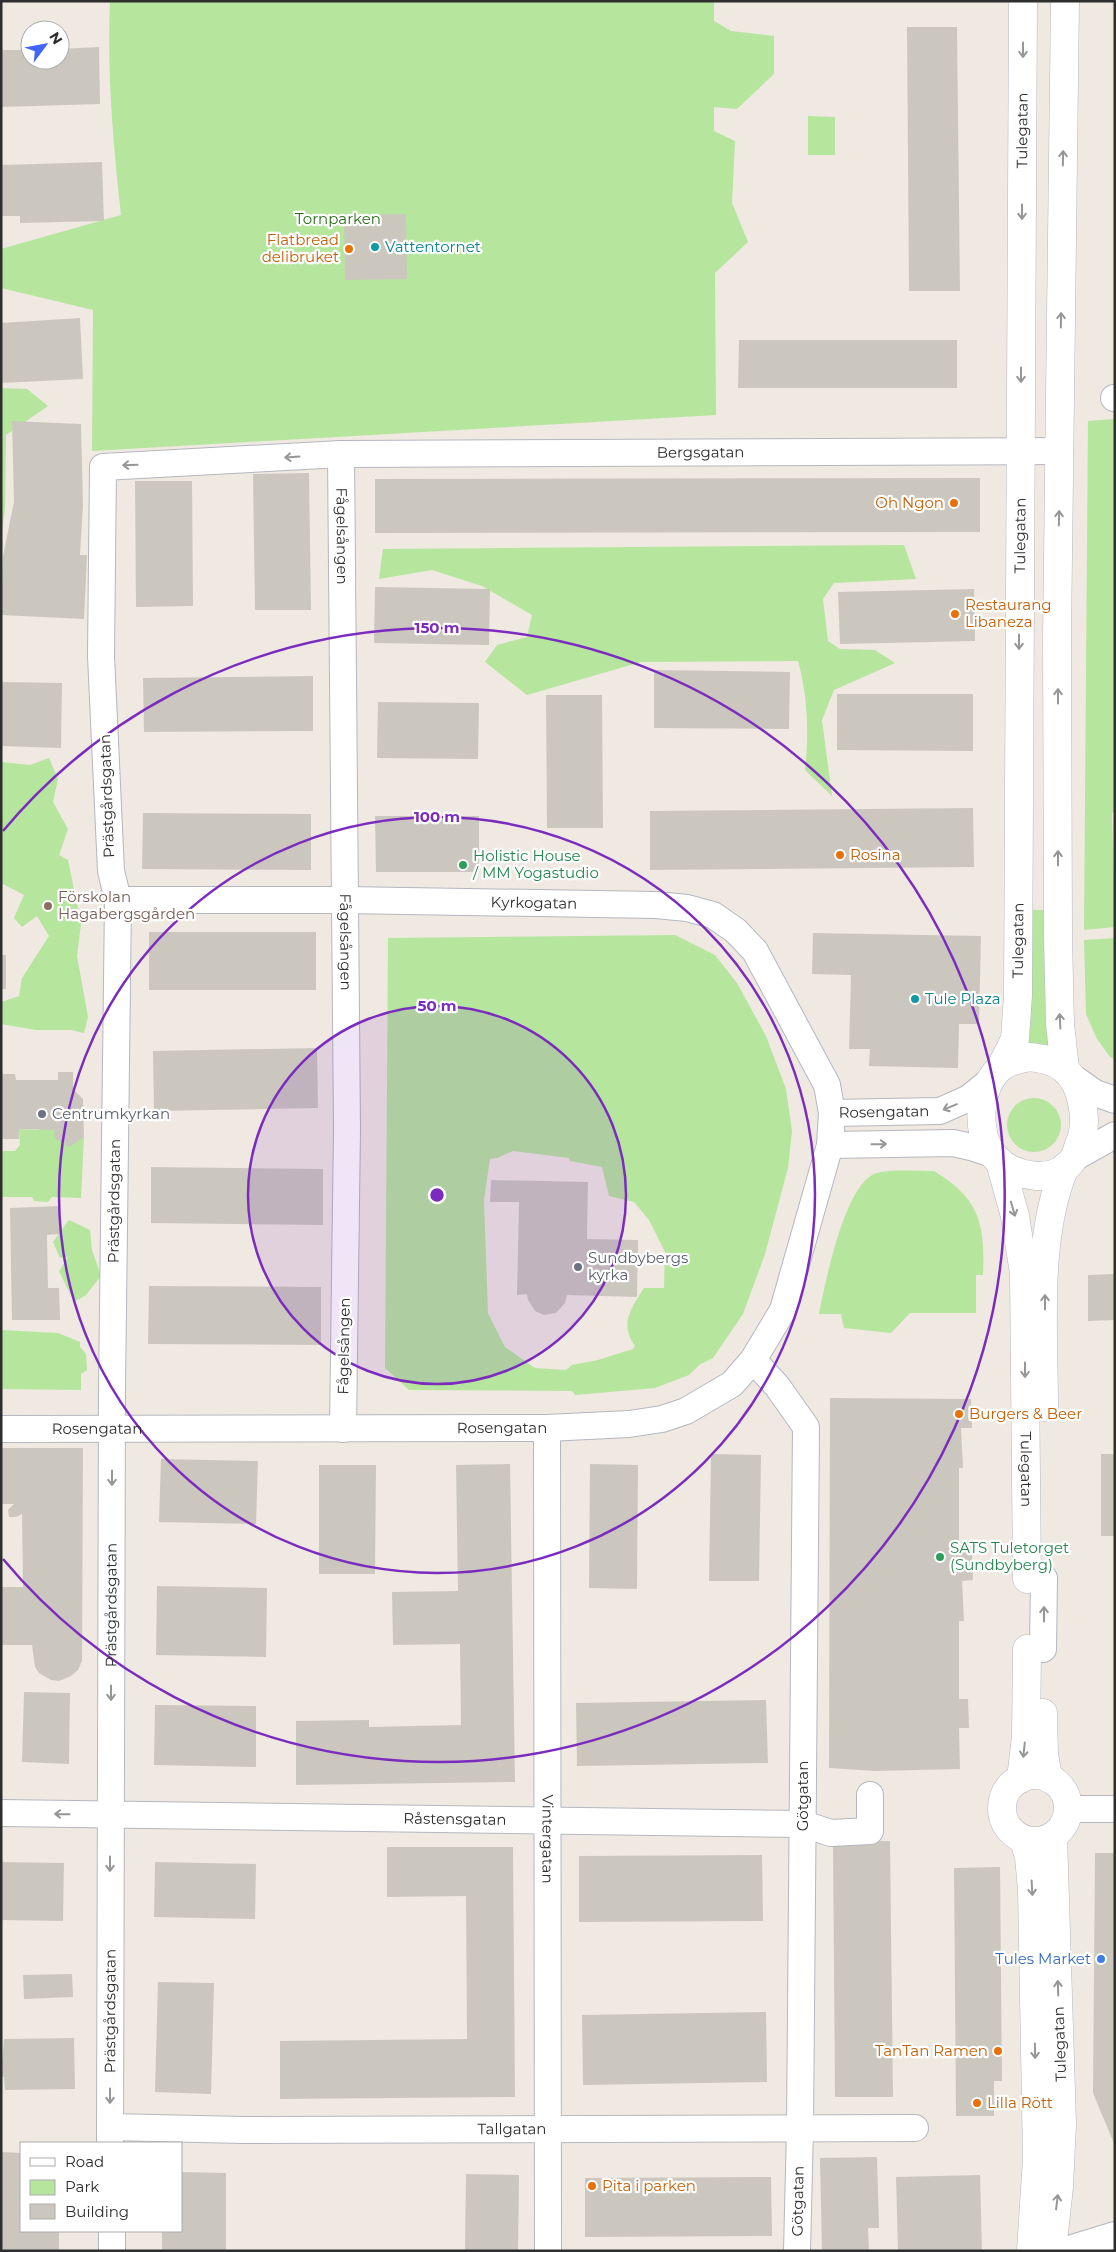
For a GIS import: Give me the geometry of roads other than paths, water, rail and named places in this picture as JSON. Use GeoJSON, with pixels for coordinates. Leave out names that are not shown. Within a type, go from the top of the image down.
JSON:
{"type":"FeatureCollection","features":[{"type":"Feature","properties":{"kind":"street","name":"Tulegatan"},"geometry":{"type":"LineString","coordinates":[[996,1074],[1015,1038],[1018,995],[1023,1]]}},
{"type":"Feature","properties":{"kind":"street"},"geometry":{"type":"LineString","coordinates":[[1065,1],[1060,452],[1058,936],[1060,1024],[1068,1072],[1081,1098],[1084,1125],[1069,1162]]}},
{"type":"Feature","properties":{"kind":"street","name":"Bergsgatan"},"geometry":{"type":"LineString","coordinates":[[341,454],[1060,452]]}},
{"type":"Feature","properties":{"kind":"street","name":"Prästgårdsgatan"},"geometry":{"type":"LineString","coordinates":[[110,2135],[112,1430],[118,900],[110,871],[101,656],[103,467],[341,454]]}},
{"type":"Feature","properties":{"kind":"street","name":"Fågelsången"},"geometry":{"type":"LineString","coordinates":[[341,454],[347,1129],[343,1429]]}},
{"type":"Feature","properties":{"kind":"street","name":"Kyrkogatan"},"geometry":{"type":"LineString","coordinates":[[118,900],[345,900],[656,905],[687,908],[713,915],[736,931],[755,952],[767,970],[827,1085],[832,1113]]}},
{"type":"Feature","properties":{"kind":"street"},"geometry":{"type":"LineString","coordinates":[[996,1158],[985,1136],[982,1116],[984,1095],[996,1074],[1016,1060],[1029,1057],[1043,1058],[1068,1072],[1094,1093],[1115,1100]]}},
{"type":"Feature","properties":{"kind":"street","name":"Rosengatan"},"geometry":{"type":"LineString","coordinates":[[1,1429],[547,1428],[629,1424],[662,1419],[686,1411],[732,1384],[753,1360],[783,1310],[830,1145],[832,1113],[940,1111],[969,1098],[996,1074]]}},
{"type":"Feature","properties":{"kind":"street"},"geometry":{"type":"LineString","coordinates":[[830,1145],[953,1143],[971,1147],[996,1158],[1010,1170],[1023,1175],[1053,1174],[1069,1162],[1115,1135]]}},
{"type":"Feature","properties":{"kind":"street","name":"Tulegatan"},"geometry":{"type":"LineString","coordinates":[[996,1158],[1015,1216],[1024,1273],[1035,1579]]}},
{"type":"Feature","properties":{"kind":"street","name":"Tulegatan"},"geometry":{"type":"LineString","coordinates":[[1048,1778],[1042,1734],[1035,1649],[1035,1579],[1045,1245],[1054,1197],[1069,1162]]}},
{"type":"Feature","properties":{"kind":"street","name":"Götgatan"},"geometry":{"type":"LineString","coordinates":[[753,1360],[777,1386],[806,1427],[800,2128],[797,2251]]}},
{"type":"Feature","properties":{"kind":"street","name":"Vintergatan"},"geometry":{"type":"LineString","coordinates":[[547,1428],[550,2128],[548,2251]]}},
{"type":"Feature","properties":{"kind":"street","name":"Tulegatan"},"geometry":{"type":"LineString","coordinates":[[1031,2251],[1037,2138],[1032,1889],[1029,1857],[1024,1840],[1010,1830],[1002,1809],[1006,1794],[1020,1779],[1035,1649]]}},
{"type":"Feature","properties":{"kind":"street"},"geometry":{"type":"LineString","coordinates":[[1020,1779],[1034,1775],[1048,1778],[1061,1788],[1068,1801],[1064,1824],[1053,1836],[1043,1841],[1024,1840]]}},
{"type":"Feature","properties":{"kind":"street","name":"Råstensgatan"},"geometry":{"type":"LineString","coordinates":[[1,1812],[803,1824],[831,1833],[870,1831],[870,1796]]}},
{"type":"Feature","properties":{"kind":"street"},"geometry":{"type":"LineString","coordinates":[[1068,1809],[1115,1808]]}},
{"type":"Feature","properties":{"kind":"street","name":"Tulegatan"},"geometry":{"type":"LineString","coordinates":[[1052,2251],[1059,2187],[1062,2124],[1053,1836]]}},
{"type":"Feature","properties":{"kind":"street","name":"Tallgatan"},"geometry":{"type":"LineString","coordinates":[[110,2135],[244,2130],[915,2128]]}},
{"type":"Feature","properties":{"kind":"street"},"geometry":{"type":"LineString","coordinates":[[112,2232],[112,2251]]}},
{"type":"Feature","properties":{"kind":"street"},"geometry":{"type":"LineString","coordinates":[[1063,2251],[1115,2235]]}},
{"type":"Feature","properties":{"kind":"place","name":"Vattentornet"},"geometry":{"type":"Point","coordinates":[375,247]}},
{"type":"Feature","properties":{"kind":"place","name":"Flatbread delibruket"},"geometry":{"type":"Point","coordinates":[349,249]}},
{"type":"Feature","properties":{"kind":"place","name":"Oh Ngon"},"geometry":{"type":"Point","coordinates":[954,503]}},
{"type":"Feature","properties":{"kind":"place","name":"Restaurang Libaneza"},"geometry":{"type":"Point","coordinates":[955,614]}},
{"type":"Feature","properties":{"kind":"place","name":"Rosina"},"geometry":{"type":"Point","coordinates":[840,855]}},
{"type":"Feature","properties":{"kind":"place","name":"Holistic House / MM Yogastudio"},"geometry":{"type":"Point","coordinates":[463,865]}},
{"type":"Feature","properties":{"kind":"place","name":"Förskolan Hagabergsgården"},"geometry":{"type":"Point","coordinates":[48,906]}},
{"type":"Feature","properties":{"kind":"place","name":"Tule Plaza"},"geometry":{"type":"Point","coordinates":[915,999]}},
{"type":"Feature","properties":{"kind":"place","name":"Centrumkyrkan"},"geometry":{"type":"Point","coordinates":[42,1114]}},
{"type":"Feature","properties":{"kind":"place","name":"Sundbybergs kyrka"},"geometry":{"type":"Point","coordinates":[578,1267]}},
{"type":"Feature","properties":{"kind":"place","name":"Burgers & Beer"},"geometry":{"type":"Point","coordinates":[959,1414]}},
{"type":"Feature","properties":{"kind":"place","name":"SATS Tuletorget (Sundbyberg)"},"geometry":{"type":"Point","coordinates":[940,1557]}},
{"type":"Feature","properties":{"kind":"place","name":"Tules Market"},"geometry":{"type":"Point","coordinates":[1101,1959]}},
{"type":"Feature","properties":{"kind":"place","name":"TanTan Ramen"},"geometry":{"type":"Point","coordinates":[998,2051]}},
{"type":"Feature","properties":{"kind":"place","name":"Lilla Rött"},"geometry":{"type":"Point","coordinates":[977,2103]}},
{"type":"Feature","properties":{"kind":"place","name":"Pita i parken"},"geometry":{"type":"Point","coordinates":[592,2186]}},
{"type":"Feature","properties":{"kind":"park label","name":"Tornparken"},"geometry":{"type":"Point","coordinates":[338,219]}}]}
